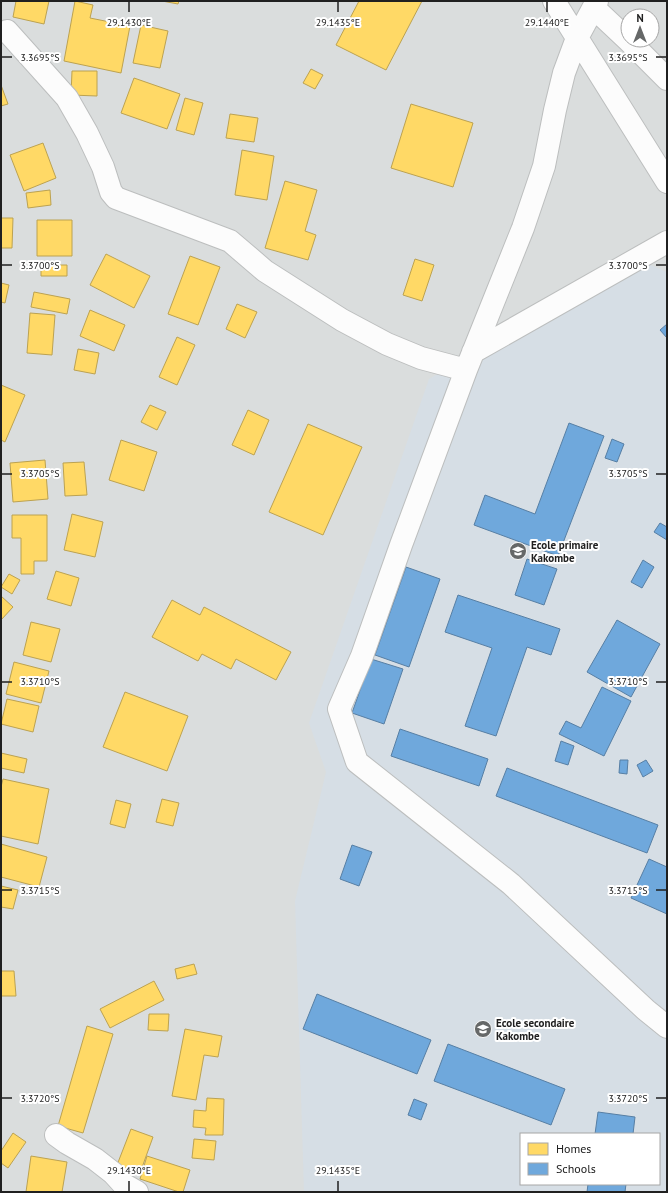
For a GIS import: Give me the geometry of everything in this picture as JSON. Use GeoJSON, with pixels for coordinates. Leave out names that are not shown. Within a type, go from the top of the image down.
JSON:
{"type":"FeatureCollection","features":[{"type":"Feature","properties":{"kind":"street"},"geometry":{"type":"LineString","coordinates":[[554,1],[667,182]]}},
{"type":"Feature","properties":{"kind":"street"},"geometry":{"type":"LineString","coordinates":[[620,31],[596,5],[577,38],[564,73],[554,110],[544,166],[523,228],[470,361],[401,545],[362,656],[339,709],[357,762],[511,884],[646,1010],[667,1027]]}},
{"type":"Feature","properties":{"kind":"street"},"geometry":{"type":"LineString","coordinates":[[7,31],[67,98],[88,133],[111,192],[116,198],[230,241],[264,271],[342,320],[387,344],[421,358],[470,361],[667,242]]}},
{"type":"Feature","properties":{"kind":"street"},"geometry":{"type":"LineString","coordinates":[[636,48],[667,79]]}},
{"type":"Feature","properties":{"kind":"street"},"geometry":{"type":"LineString","coordinates":[[56,1135],[95,1159],[113,1172],[124,1184],[137,1192]]}},
{"type":"Feature","properties":{"kind":"shaded area"},"geometry":{"type":"Polygon","coordinates":[[[1,1],[667,1],[667,1192],[1,1192],[1,1]]]}},
{"type":"Feature","properties":{"kind":"shaded area"},"geometry":{"type":"Polygon","coordinates":[[[638,260],[667,272],[667,1192],[304,1192],[295,901],[326,772],[309,723],[429,379],[638,260]]]}},
{"type":"Feature","properties":{"kind":"building: Homes"},"geometry":{"type":"Polygon","coordinates":[[[16,1],[49,1],[44,24],[13,17],[16,1]]]}},
{"type":"Feature","properties":{"kind":"building: Homes"},"geometry":{"type":"Polygon","coordinates":[[[75,1],[93,5],[90,18],[130,26],[121,73],[64,61],[75,1]]]}},
{"type":"Feature","properties":{"kind":"building: Homes"},"geometry":{"type":"Polygon","coordinates":[[[162,1],[179,1],[178,4],[162,1]]]}},
{"type":"Feature","properties":{"kind":"building: Homes"},"geometry":{"type":"Polygon","coordinates":[[[359,1],[422,1],[386,70],[336,45],[359,1]]]}},
{"type":"Feature","properties":{"kind":"building: Homes"},"geometry":{"type":"Polygon","coordinates":[[[141,25],[168,31],[160,68],[133,63],[141,25]]]}},
{"type":"Feature","properties":{"kind":"building: Homes"},"geometry":{"type":"Polygon","coordinates":[[[311,69],[323,75],[315,89],[303,83],[311,69]]]}},
{"type":"Feature","properties":{"kind":"building: Homes"},"geometry":{"type":"Polygon","coordinates":[[[72,71],[97,71],[97,96],[71,95],[72,71]]]}},
{"type":"Feature","properties":{"kind":"building: Homes"},"geometry":{"type":"Polygon","coordinates":[[[134,78],[180,94],[167,129],[121,113],[134,78]]]}},
{"type":"Feature","properties":{"kind":"building: Homes"},"geometry":{"type":"Polygon","coordinates":[[[1,85],[8,104],[1,106],[1,85]]]}},
{"type":"Feature","properties":{"kind":"building: Homes"},"geometry":{"type":"Polygon","coordinates":[[[185,98],[203,103],[194,135],[176,130],[185,98]]]}},
{"type":"Feature","properties":{"kind":"building: Homes"},"geometry":{"type":"Polygon","coordinates":[[[411,104],[473,123],[453,187],[391,168],[411,104]]]}},
{"type":"Feature","properties":{"kind":"building: Homes"},"geometry":{"type":"Polygon","coordinates":[[[230,114],[258,118],[254,142],[226,138],[230,114]]]}},
{"type":"Feature","properties":{"kind":"building: Homes"},"geometry":{"type":"Polygon","coordinates":[[[43,143],[56,178],[24,191],[10,155],[43,143]]]}},
{"type":"Feature","properties":{"kind":"building: Homes"},"geometry":{"type":"Polygon","coordinates":[[[242,150],[274,156],[267,200],[235,195],[242,150]]]}},
{"type":"Feature","properties":{"kind":"building: Homes"},"geometry":{"type":"Polygon","coordinates":[[[285,181],[317,190],[305,231],[316,235],[308,260],[265,248],[285,181]]]}},
{"type":"Feature","properties":{"kind":"building: Homes"},"geometry":{"type":"Polygon","coordinates":[[[50,190],[51,205],[28,208],[26,193],[50,190]]]}},
{"type":"Feature","properties":{"kind":"building: Homes"},"geometry":{"type":"Polygon","coordinates":[[[1,218],[13,218],[12,248],[1,248],[1,218]]]}},
{"type":"Feature","properties":{"kind":"building: Homes"},"geometry":{"type":"Polygon","coordinates":[[[37,220],[72,220],[72,256],[37,256],[37,220]]]}},
{"type":"Feature","properties":{"kind":"building: Homes"},"geometry":{"type":"Polygon","coordinates":[[[106,254],[150,276],[134,308],[90,285],[106,254]]]}},
{"type":"Feature","properties":{"kind":"building: Homes"},"geometry":{"type":"Polygon","coordinates":[[[190,256],[220,267],[198,325],[168,314],[190,256]]]}},
{"type":"Feature","properties":{"kind":"building: Homes"},"geometry":{"type":"Polygon","coordinates":[[[415,259],[434,265],[422,301],[403,295],[415,259]]]}},
{"type":"Feature","properties":{"kind":"building: Homes"},"geometry":{"type":"Polygon","coordinates":[[[41,265],[67,265],[67,276],[41,276],[41,265]]]}},
{"type":"Feature","properties":{"kind":"building: Homes"},"geometry":{"type":"Polygon","coordinates":[[[1,283],[9,285],[5,303],[1,302],[1,283]]]}},
{"type":"Feature","properties":{"kind":"building: Homes"},"geometry":{"type":"Polygon","coordinates":[[[34,292],[70,299],[67,314],[31,307],[34,292]]]}},
{"type":"Feature","properties":{"kind":"building: Homes"},"geometry":{"type":"Polygon","coordinates":[[[237,304],[257,312],[245,338],[226,329],[237,304]]]}},
{"type":"Feature","properties":{"kind":"building: Homes"},"geometry":{"type":"Polygon","coordinates":[[[90,310],[125,325],[114,351],[80,336],[90,310]]]}},
{"type":"Feature","properties":{"kind":"building: Homes"},"geometry":{"type":"Polygon","coordinates":[[[30,313],[55,315],[52,355],[27,353],[30,313]]]}},
{"type":"Feature","properties":{"kind":"building: Homes"},"geometry":{"type":"Polygon","coordinates":[[[177,337],[195,345],[177,385],[159,377],[177,337]]]}},
{"type":"Feature","properties":{"kind":"building: Homes"},"geometry":{"type":"Polygon","coordinates":[[[78,349],[99,353],[95,374],[74,370],[78,349]]]}},
{"type":"Feature","properties":{"kind":"building: Homes"},"geometry":{"type":"Polygon","coordinates":[[[1,385],[25,395],[5,442],[1,440],[1,385]]]}},
{"type":"Feature","properties":{"kind":"building: Homes"},"geometry":{"type":"Polygon","coordinates":[[[150,405],[166,412],[157,430],[141,422],[150,405]]]}},
{"type":"Feature","properties":{"kind":"building: Homes"},"geometry":{"type":"Polygon","coordinates":[[[248,410],[269,420],[254,455],[232,445],[248,410]]]}},
{"type":"Feature","properties":{"kind":"building: Homes"},"geometry":{"type":"Polygon","coordinates":[[[308,424],[362,447],[323,535],[269,512],[308,424]]]}},
{"type":"Feature","properties":{"kind":"building: Homes"},"geometry":{"type":"Polygon","coordinates":[[[121,440],[157,452],[144,491],[109,480],[121,440]]]}},
{"type":"Feature","properties":{"kind":"building: Homes"},"geometry":{"type":"Polygon","coordinates":[[[45,460],[48,499],[13,502],[10,463],[45,460]]]}},
{"type":"Feature","properties":{"kind":"building: Homes"},"geometry":{"type":"Polygon","coordinates":[[[84,462],[87,495],[65,496],[63,463],[84,462]]]}},
{"type":"Feature","properties":{"kind":"building: Homes"},"geometry":{"type":"Polygon","coordinates":[[[72,514],[103,522],[95,557],[64,550],[72,514]]]}},
{"type":"Feature","properties":{"kind":"building: Homes"},"geometry":{"type":"Polygon","coordinates":[[[12,515],[47,515],[47,561],[34,561],[34,574],[21,574],[21,538],[12,538],[12,515]]]}},
{"type":"Feature","properties":{"kind":"building: Homes"},"geometry":{"type":"Polygon","coordinates":[[[56,571],[79,578],[71,606],[47,599],[56,571]]]}},
{"type":"Feature","properties":{"kind":"building: Homes"},"geometry":{"type":"Polygon","coordinates":[[[9,574],[20,580],[12,594],[1,587],[9,574]]]}},
{"type":"Feature","properties":{"kind":"building: Homes"},"geometry":{"type":"Polygon","coordinates":[[[1,596],[13,607],[1,620],[1,596]]]}},
{"type":"Feature","properties":{"kind":"building: Homes"},"geometry":{"type":"Polygon","coordinates":[[[172,600],[200,615],[204,607],[291,652],[276,680],[236,659],[231,669],[202,654],[198,661],[152,637],[172,600]]]}},
{"type":"Feature","properties":{"kind":"building: Homes"},"geometry":{"type":"Polygon","coordinates":[[[31,622],[60,629],[51,662],[23,655],[31,622]]]}},
{"type":"Feature","properties":{"kind":"building: Homes"},"geometry":{"type":"Polygon","coordinates":[[[14,662],[49,671],[41,703],[6,694],[14,662]]]}},
{"type":"Feature","properties":{"kind":"building: Homes"},"geometry":{"type":"Polygon","coordinates":[[[125,692],[188,716],[167,771],[103,747],[125,692]]]}},
{"type":"Feature","properties":{"kind":"building: Homes"},"geometry":{"type":"Polygon","coordinates":[[[7,699],[39,706],[33,732],[1,724],[7,699]]]}},
{"type":"Feature","properties":{"kind":"building: Homes"},"geometry":{"type":"Polygon","coordinates":[[[1,753],[27,759],[24,773],[1,768],[1,753]]]}},
{"type":"Feature","properties":{"kind":"building: Homes"},"geometry":{"type":"Polygon","coordinates":[[[3,779],[49,789],[38,844],[1,836],[1,787],[3,779]]]}},
{"type":"Feature","properties":{"kind":"building: Homes"},"geometry":{"type":"Polygon","coordinates":[[[162,799],[179,803],[173,826],[156,822],[162,799]]]}},
{"type":"Feature","properties":{"kind":"building: Homes"},"geometry":{"type":"Polygon","coordinates":[[[116,800],[131,804],[125,828],[110,824],[116,800]]]}},
{"type":"Feature","properties":{"kind":"building: Homes"},"geometry":{"type":"Polygon","coordinates":[[[1,844],[47,857],[39,887],[1,877],[1,844]]]}},
{"type":"Feature","properties":{"kind":"building: Homes"},"geometry":{"type":"Polygon","coordinates":[[[1,886],[18,890],[13,909],[1,907],[1,886]]]}},
{"type":"Feature","properties":{"kind":"building: Homes"},"geometry":{"type":"Polygon","coordinates":[[[194,964],[197,974],[177,979],[175,969],[194,964]]]}},
{"type":"Feature","properties":{"kind":"building: Homes"},"geometry":{"type":"Polygon","coordinates":[[[1,971],[14,971],[16,996],[1,996],[1,971]]]}},
{"type":"Feature","properties":{"kind":"building: Homes"},"geometry":{"type":"Polygon","coordinates":[[[154,981],[164,1000],[110,1028],[100,1009],[154,981]]]}},
{"type":"Feature","properties":{"kind":"building: Homes"},"geometry":{"type":"Polygon","coordinates":[[[149,1014],[169,1014],[168,1031],[148,1030],[149,1014]]]}},
{"type":"Feature","properties":{"kind":"building: Homes"},"geometry":{"type":"Polygon","coordinates":[[[87,1026],[113,1034],[83,1133],[58,1126],[87,1026]]]}},
{"type":"Feature","properties":{"kind":"building: Homes"},"geometry":{"type":"Polygon","coordinates":[[[185,1029],[222,1036],[218,1057],[204,1055],[196,1100],[172,1096],[185,1029]]]}},
{"type":"Feature","properties":{"kind":"building: Homes"},"geometry":{"type":"Polygon","coordinates":[[[207,1098],[224,1099],[223,1135],[205,1135],[206,1128],[193,1127],[194,1110],[206,1111],[207,1098]]]}},
{"type":"Feature","properties":{"kind":"building: Homes"},"geometry":{"type":"Polygon","coordinates":[[[131,1129],[153,1137],[140,1173],[117,1165],[131,1129]]]}},
{"type":"Feature","properties":{"kind":"building: Homes"},"geometry":{"type":"Polygon","coordinates":[[[13,1133],[26,1142],[8,1168],[1,1163],[1,1151],[13,1133]]]}},
{"type":"Feature","properties":{"kind":"building: Homes"},"geometry":{"type":"Polygon","coordinates":[[[194,1139],[216,1141],[214,1160],[192,1158],[194,1139]]]}},
{"type":"Feature","properties":{"kind":"building: Homes"},"geometry":{"type":"Polygon","coordinates":[[[31,1156],[67,1162],[62,1192],[26,1192],[31,1156]]]}},
{"type":"Feature","properties":{"kind":"building: Homes"},"geometry":{"type":"Polygon","coordinates":[[[147,1156],[190,1170],[183,1192],[140,1179],[147,1156]]]}},
{"type":"Feature","properties":{"kind":"building: Schools"},"geometry":{"type":"Polygon","coordinates":[[[667,324],[667,338],[660,330],[667,324]]]}},
{"type":"Feature","properties":{"kind":"building: Schools"},"geometry":{"type":"Polygon","coordinates":[[[569,423],[604,436],[558,556],[474,525],[485,495],[535,514],[569,423]]]}},
{"type":"Feature","properties":{"kind":"building: Schools"},"geometry":{"type":"Polygon","coordinates":[[[612,439],[624,444],[617,462],[605,458],[612,439]]]}},
{"type":"Feature","properties":{"kind":"building: Schools"},"geometry":{"type":"Polygon","coordinates":[[[660,523],[667,527],[667,540],[654,532],[660,523]]]}},
{"type":"Feature","properties":{"kind":"building: Schools"},"geometry":{"type":"Polygon","coordinates":[[[527,559],[557,569],[544,605],[515,595],[527,559]]]}},
{"type":"Feature","properties":{"kind":"building: Schools"},"geometry":{"type":"Polygon","coordinates":[[[643,560],[654,567],[642,588],[631,582],[643,560]]]}},
{"type":"Feature","properties":{"kind":"building: Schools"},"geometry":{"type":"Polygon","coordinates":[[[406,567],[440,579],[409,667],[375,655],[406,567]]]}},
{"type":"Feature","properties":{"kind":"building: Schools"},"geometry":{"type":"Polygon","coordinates":[[[458,595],[560,629],[551,655],[527,647],[496,736],[465,726],[492,648],[445,632],[458,595]]]}},
{"type":"Feature","properties":{"kind":"building: Schools"},"geometry":{"type":"Polygon","coordinates":[[[617,620],[660,644],[631,697],[587,672],[617,620]]]}},
{"type":"Feature","properties":{"kind":"building: Schools"},"geometry":{"type":"Polygon","coordinates":[[[371,659],[403,669],[384,724],[352,713],[371,659]]]}},
{"type":"Feature","properties":{"kind":"building: Schools"},"geometry":{"type":"Polygon","coordinates":[[[602,687],[631,701],[604,756],[559,734],[566,721],[581,728],[602,687]]]}},
{"type":"Feature","properties":{"kind":"building: Schools"},"geometry":{"type":"Polygon","coordinates":[[[400,729],[488,759],[479,786],[391,756],[400,729]]]}},
{"type":"Feature","properties":{"kind":"building: Schools"},"geometry":{"type":"Polygon","coordinates":[[[561,741],[574,746],[568,765],[555,761],[561,741]]]}},
{"type":"Feature","properties":{"kind":"building: Schools"},"geometry":{"type":"Polygon","coordinates":[[[620,760],[628,760],[627,774],[619,773],[620,760]]]}},
{"type":"Feature","properties":{"kind":"building: Schools"},"geometry":{"type":"Polygon","coordinates":[[[646,760],[653,771],[643,777],[637,765],[646,760]]]}},
{"type":"Feature","properties":{"kind":"building: Schools"},"geometry":{"type":"Polygon","coordinates":[[[507,768],[658,825],[647,853],[496,796],[507,768]]]}},
{"type":"Feature","properties":{"kind":"building: Schools"},"geometry":{"type":"Polygon","coordinates":[[[352,845],[372,852],[359,886],[340,879],[352,845]]]}},
{"type":"Feature","properties":{"kind":"building: Schools"},"geometry":{"type":"Polygon","coordinates":[[[649,859],[667,867],[667,914],[631,898],[649,859]]]}},
{"type":"Feature","properties":{"kind":"building: Schools"},"geometry":{"type":"Polygon","coordinates":[[[317,994],[431,1040],[417,1074],[303,1029],[317,994]]]}},
{"type":"Feature","properties":{"kind":"building: Schools"},"geometry":{"type":"Polygon","coordinates":[[[448,1044],[565,1089],[551,1125],[434,1081],[448,1044]]]}},
{"type":"Feature","properties":{"kind":"building: Schools"},"geometry":{"type":"Polygon","coordinates":[[[414,1099],[427,1104],[421,1120],[408,1115],[414,1099]]]}},
{"type":"Feature","properties":{"kind":"building: Schools"},"geometry":{"type":"Polygon","coordinates":[[[598,1112],[635,1117],[633,1133],[595,1133],[598,1112]]]}},
{"type":"Feature","properties":{"kind":"building: Schools"},"geometry":{"type":"Polygon","coordinates":[[[588,1185],[626,1185],[625,1192],[587,1192],[588,1185]]]}},
{"type":"Feature","properties":{"kind":"place","name":"Ecole primaire Kakombe"},"geometry":{"type":"Point","coordinates":[518,551]}},
{"type":"Feature","properties":{"kind":"place","name":"Ecole secondaire Kakombe"},"geometry":{"type":"Point","coordinates":[483,1029]}}]}
